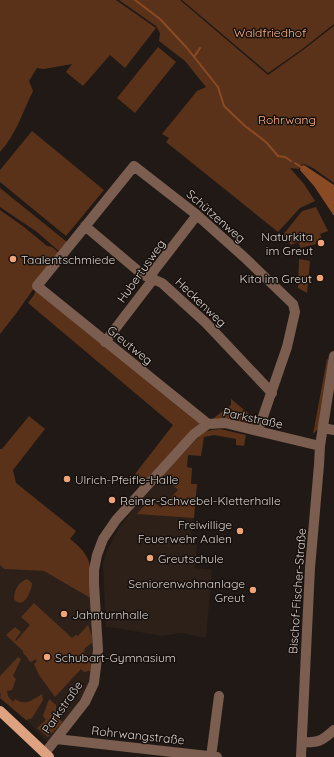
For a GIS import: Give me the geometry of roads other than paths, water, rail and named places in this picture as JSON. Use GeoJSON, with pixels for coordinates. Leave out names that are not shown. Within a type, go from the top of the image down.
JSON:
{"type":"FeatureCollection","features":[{"type":"Feature","properties":{"kind":"main road"},"geometry":{"type":"LineString","coordinates":[[0,711],[47,755]]}},
{"type":"Feature","properties":{"kind":"street","name":"Schützenweg"},"geometry":{"type":"LineString","coordinates":[[37,286],[134,166],[198,215],[292,304],[295,312],[287,347],[258,431]]}},
{"type":"Feature","properties":{"kind":"street","name":"Hubertusweg"},"geometry":{"type":"LineString","coordinates":[[105,342],[152,279],[153,272],[198,215]]}},
{"type":"Feature","properties":{"kind":"street","name":"Heckenweg"},"geometry":{"type":"LineString","coordinates":[[85,226],[143,275],[162,283],[206,323],[272,393]]}},
{"type":"Feature","properties":{"kind":"street","name":"Greutweg"},"geometry":{"type":"LineString","coordinates":[[37,286],[208,424]]}},
{"type":"Feature","properties":{"kind":"street","name":"Bischof-Fischer-Straße"},"geometry":{"type":"LineString","coordinates":[[301,757],[310,568],[320,446],[334,356]]}},
{"type":"Feature","properties":{"kind":"street","name":"Parkstraße"},"geometry":{"type":"LineString","coordinates":[[47,755],[56,739],[85,702],[94,683],[98,650],[94,570],[97,555],[103,539],[116,520],[194,434],[208,424],[225,423],[320,446]]}},
{"type":"Feature","properties":{"kind":"street"},"geometry":{"type":"LineString","coordinates":[[323,428],[334,430]]}},
{"type":"Feature","properties":{"kind":"street"},"geometry":{"type":"LineString","coordinates":[[213,757],[219,696]]}},
{"type":"Feature","properties":{"kind":"street"},"geometry":{"type":"LineString","coordinates":[[302,742],[314,743],[333,735]]}},
{"type":"Feature","properties":{"kind":"street","name":"Rohrwangstraße"},"geometry":{"type":"LineString","coordinates":[[56,739],[213,757]]}},
{"type":"Feature","properties":{"kind":"waterway"},"geometry":{"type":"LineString","coordinates":[[135,0],[160,19],[187,48],[218,87],[224,106],[245,126],[266,142],[278,156],[285,157],[291,161]]}},
{"type":"Feature","properties":{"kind":"waterway"},"geometry":{"type":"LineString","coordinates":[[194,57],[200,48]]}},
{"type":"Feature","properties":{"kind":"waterway"},"geometry":{"type":"LineString","coordinates":[[295,163],[301,167]]}},
{"type":"Feature","properties":{"kind":"place","name":"Naturkita im Greut"},"geometry":{"type":"Point","coordinates":[321,243]}},
{"type":"Feature","properties":{"kind":"place","name":"Taalentschmiede"},"geometry":{"type":"Point","coordinates":[13,259]}},
{"type":"Feature","properties":{"kind":"place","name":"Kita im Greut"},"geometry":{"type":"Point","coordinates":[320,278]}},
{"type":"Feature","properties":{"kind":"place","name":"Ulrich-Pfeifle-Halle"},"geometry":{"type":"Point","coordinates":[67,479]}},
{"type":"Feature","properties":{"kind":"place","name":"Reiner-Schwebel-Kletterhalle"},"geometry":{"type":"Point","coordinates":[112,500]}},
{"type":"Feature","properties":{"kind":"place","name":"Freiwillige Feuerwehr Aalen"},"geometry":{"type":"Point","coordinates":[240,531]}},
{"type":"Feature","properties":{"kind":"place","name":"Greutschule"},"geometry":{"type":"Point","coordinates":[150,558]}},
{"type":"Feature","properties":{"kind":"place","name":"Seniorenwohnanlage Greut"},"geometry":{"type":"Point","coordinates":[253,590]}},
{"type":"Feature","properties":{"kind":"place","name":"Jahnturnhalle"},"geometry":{"type":"Point","coordinates":[64,614]}},
{"type":"Feature","properties":{"kind":"place","name":"Schubart-Gymnasium"},"geometry":{"type":"Point","coordinates":[47,657]}},
{"type":"Feature","properties":{"kind":"park label","name":"Waldfriedhof"},"geometry":{"type":"Point","coordinates":[270,32]}},
{"type":"Feature","properties":{"kind":"park label","name":"Rohrwang"},"geometry":{"type":"Point","coordinates":[287,119]}}]}
